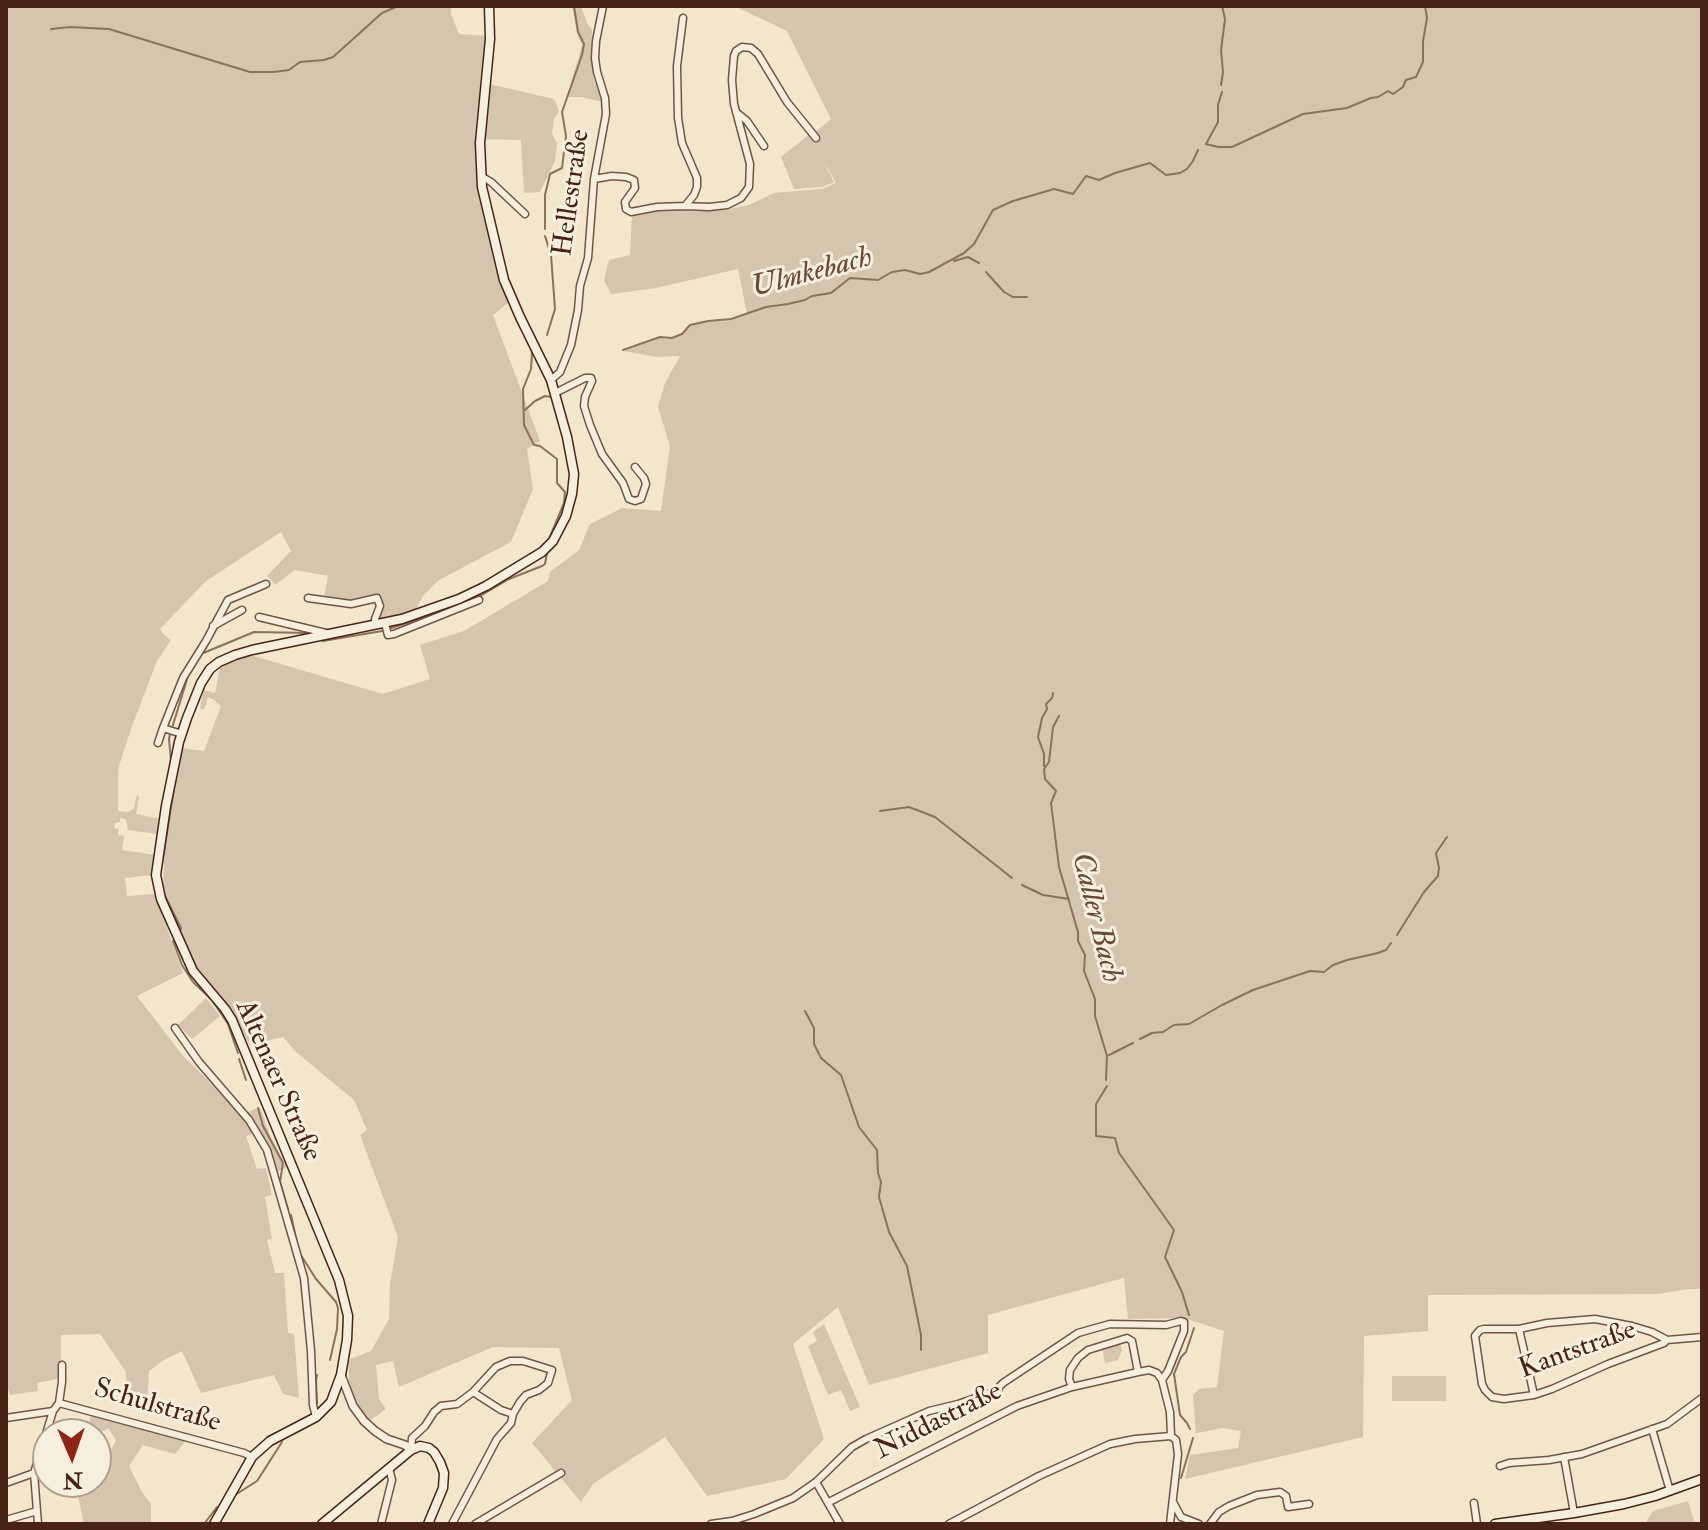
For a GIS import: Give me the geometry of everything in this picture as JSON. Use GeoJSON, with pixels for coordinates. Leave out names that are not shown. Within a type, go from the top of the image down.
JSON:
{"type":"FeatureCollection","features":[{"type":"Feature","properties":{"kind":"main road","name":"Altenaer Straße"},"geometry":{"type":"LineString","coordinates":[[214,1524],[252,1457],[270,1441],[316,1417],[331,1402],[341,1375],[348,1316],[339,1280],[232,1020],[193,971],[157,886],[172,731],[210,669],[219,662],[235,655],[305,639],[375,625],[386,628],[475,592],[533,558],[553,541],[561,527],[570,505],[574,474],[570,445],[551,380],[515,308],[502,274],[481,176],[480,143],[490,39],[489,6]]}},
{"type":"Feature","properties":{"kind":"main road"},"geometry":{"type":"LineString","coordinates":[[322,1524],[411,1450],[420,1446],[429,1448],[443,1468],[443,1488],[428,1524]]}},
{"type":"Feature","properties":{"kind":"main road"},"geometry":{"type":"LineString","coordinates":[[1495,1524],[1545,1521],[1643,1499],[1702,1479]]}},
{"type":"Feature","properties":{"kind":"street","name":"Hellestraße"},"geometry":{"type":"LineString","coordinates":[[551,380],[562,369],[576,327],[580,286],[588,258],[594,179],[606,114],[595,58],[603,6]]}},
{"type":"Feature","properties":{"kind":"street"},"geometry":{"type":"LineString","coordinates":[[683,18],[677,66],[678,118],[682,143],[698,182],[696,191],[685,206]]}},
{"type":"Feature","properties":{"kind":"street"},"geometry":{"type":"LineString","coordinates":[[594,179],[608,176],[634,180],[635,188],[625,204],[631,212],[657,207],[727,205],[739,199],[747,191],[750,181],[750,164],[733,98],[732,61],[736,51],[742,47],[749,46],[758,54],[787,102],[816,138]]}},
{"type":"Feature","properties":{"kind":"street"},"geometry":{"type":"LineString","coordinates":[[736,112],[747,121],[764,146]]}},
{"type":"Feature","properties":{"kind":"street"},"geometry":{"type":"LineString","coordinates":[[481,176],[525,214]]}},
{"type":"Feature","properties":{"kind":"street"},"geometry":{"type":"LineString","coordinates":[[555,393],[591,378],[584,406],[590,425],[602,454],[623,483],[629,499],[635,501],[641,499],[646,484],[635,467]]}},
{"type":"Feature","properties":{"kind":"street"},"geometry":{"type":"LineString","coordinates":[[158,743],[172,731],[183,678],[228,600],[266,584]]}},
{"type":"Feature","properties":{"kind":"street"},"geometry":{"type":"LineString","coordinates":[[308,598],[351,604],[377,598],[380,606],[375,625]]}},
{"type":"Feature","properties":{"kind":"street"},"geometry":{"type":"LineString","coordinates":[[386,628],[388,635],[394,634],[479,600]]}},
{"type":"Feature","properties":{"kind":"street"},"geometry":{"type":"LineString","coordinates":[[213,626],[242,610]]}},
{"type":"Feature","properties":{"kind":"street"},"geometry":{"type":"LineString","coordinates":[[259,617],[333,634]]}},
{"type":"Feature","properties":{"kind":"street"},"geometry":{"type":"LineString","coordinates":[[175,1028],[199,1062],[249,1120],[267,1150],[304,1278],[316,1417]]}},
{"type":"Feature","properties":{"kind":"street"},"geometry":{"type":"LineString","coordinates":[[1534,1395],[1519,1329],[1595,1319],[1632,1326],[1667,1340]]}},
{"type":"Feature","properties":{"kind":"street"},"geometry":{"type":"LineString","coordinates":[[1001,1413],[997,1394],[1003,1383],[1078,1333],[1110,1324],[1166,1325],[1184,1322],[1184,1331],[1162,1380]]}},
{"type":"Feature","properties":{"kind":"street","name":"Kantstraße"},"geometry":{"type":"LineString","coordinates":[[1519,1329],[1480,1330],[1475,1336],[1480,1376],[1485,1390],[1492,1397],[1504,1399],[1534,1395],[1667,1340],[1702,1337]]}},
{"type":"Feature","properties":{"kind":"street"},"geometry":{"type":"LineString","coordinates":[[1072,1387],[1070,1370],[1078,1358],[1088,1350],[1127,1338],[1132,1341],[1138,1372],[1149,1370],[1157,1373],[1162,1380],[1170,1412],[1171,1436]]}},
{"type":"Feature","properties":{"kind":"street"},"geometry":{"type":"LineString","coordinates":[[411,1450],[412,1438],[434,1412],[441,1406],[457,1404],[496,1367],[510,1361],[523,1361],[552,1370],[548,1383],[526,1395],[513,1414],[511,1423],[497,1439],[452,1524]]}},
{"type":"Feature","properties":{"kind":"street"},"geometry":{"type":"LineString","coordinates":[[59,1403],[62,1365]]}},
{"type":"Feature","properties":{"kind":"street","name":"Niddastraße"},"geometry":{"type":"LineString","coordinates":[[829,1502],[1017,1406],[1072,1387],[1138,1372]]}},
{"type":"Feature","properties":{"kind":"street"},"geometry":{"type":"LineString","coordinates":[[341,1375],[353,1406],[364,1421],[387,1439],[411,1450]]}},
{"type":"Feature","properties":{"kind":"street"},"geometry":{"type":"LineString","coordinates":[[473,1392],[513,1414]]}},
{"type":"Feature","properties":{"kind":"street"},"geometry":{"type":"LineString","coordinates":[[711,1524],[732,1521],[793,1498],[816,1482],[841,1455],[866,1439],[929,1411],[987,1394],[997,1394]]}},
{"type":"Feature","properties":{"kind":"street"},"geometry":{"type":"LineString","coordinates":[[1500,1466],[1582,1454],[1667,1424],[1702,1398]]}},
{"type":"Feature","properties":{"kind":"street","name":"Schulstraße"},"geometry":{"type":"LineString","coordinates":[[6,1418],[53,1411],[59,1403],[252,1457]]}},
{"type":"Feature","properties":{"kind":"street"},"geometry":{"type":"LineString","coordinates":[[51,1418],[53,1411]]}},
{"type":"Feature","properties":{"kind":"street"},"geometry":{"type":"LineString","coordinates":[[1652,1429],[1670,1491]]}},
{"type":"Feature","properties":{"kind":"street"},"geometry":{"type":"LineString","coordinates":[[949,1524],[1039,1476],[1110,1444],[1171,1436],[1176,1440],[1178,1454],[1170,1523]]}},
{"type":"Feature","properties":{"kind":"street"},"geometry":{"type":"LineString","coordinates":[[1564,1457],[1574,1513]]}},
{"type":"Feature","properties":{"kind":"street"},"geometry":{"type":"LineString","coordinates":[[381,1524],[392,1480],[389,1468]]}},
{"type":"Feature","properties":{"kind":"street"},"geometry":{"type":"LineString","coordinates":[[475,1524],[561,1473]]}},
{"type":"Feature","properties":{"kind":"street"},"geometry":{"type":"LineString","coordinates":[[6,1483],[32,1474]]}},
{"type":"Feature","properties":{"kind":"street"},"geometry":{"type":"LineString","coordinates":[[816,1482],[840,1524]]}},
{"type":"Feature","properties":{"kind":"street"},"geometry":{"type":"LineString","coordinates":[[1210,1524],[1219,1512],[1257,1495],[1280,1492],[1286,1496],[1288,1507],[1309,1504]]}},
{"type":"Feature","properties":{"kind":"street"},"geometry":{"type":"LineString","coordinates":[[36,1498],[38,1524]]}},
{"type":"Feature","properties":{"kind":"street"},"geometry":{"type":"LineString","coordinates":[[1173,1498],[1181,1517],[1199,1524]]}},
{"type":"Feature","properties":{"kind":"street"},"geometry":{"type":"LineString","coordinates":[[1474,1503],[1477,1524]]}},
{"type":"Feature","properties":{"kind":"street"},"geometry":{"type":"LineString","coordinates":[[6,1520],[37,1511]]}},
{"type":"Feature","properties":{"kind":"street"},"geometry":{"type":"LineString","coordinates":[[754,1514],[757,1524]]}},
{"type":"Feature","properties":{"kind":"street"},"geometry":{"type":"LineString","coordinates":[[1170,1523],[1181,1517]]}},
{"type":"Feature","properties":{"kind":"shaded area"},"geometry":{"type":"Polygon","coordinates":[[[6,6],[451,6],[459,34],[488,36],[482,197],[510,301],[493,315],[540,441],[527,449],[533,489],[511,542],[439,580],[423,596],[413,615],[376,625],[379,599],[351,604],[324,598],[328,576],[295,570],[275,585],[267,576],[291,551],[281,532],[206,581],[160,629],[171,640],[157,661],[118,769],[118,811],[129,812],[134,808],[137,795],[136,814],[160,819],[158,834],[128,830],[126,819],[120,818],[120,822],[115,823],[114,828],[119,829],[118,835],[124,836],[122,850],[155,855],[153,875],[125,878],[127,896],[155,894],[183,973],[137,996],[183,1056],[243,1114],[260,1107],[271,1138],[287,1167],[273,1174],[258,1132],[246,1136],[257,1169],[266,1168],[272,1195],[265,1197],[272,1239],[267,1240],[275,1273],[284,1273],[288,1333],[294,1334],[299,1398],[283,1394],[274,1375],[201,1393],[182,1351],[149,1371],[147,1400],[127,1399],[126,1372],[100,1334],[61,1335],[61,1378],[37,1383],[38,1391],[10,1395],[6,1380],[6,6]]]}},
{"type":"Feature","properties":{"kind":"shaded area"},"geometry":{"type":"Polygon","coordinates":[[[572,6],[581,6],[592,30],[593,76],[602,102],[567,97],[582,45],[572,6]]]}},
{"type":"Feature","properties":{"kind":"shaded area"},"geometry":{"type":"Polygon","coordinates":[[[734,6],[1702,6],[1702,1289],[1657,1294],[1428,1295],[1428,1331],[1364,1336],[1363,1437],[1185,1479],[1190,1455],[1238,1448],[1241,1431],[1223,1428],[1196,1433],[1193,1395],[1199,1389],[1217,1387],[1224,1331],[1184,1318],[1128,1319],[1124,1278],[988,1315],[988,1353],[869,1385],[838,1307],[793,1344],[824,1439],[786,1479],[707,1496],[665,1437],[593,1484],[581,1502],[532,1443],[572,1400],[559,1348],[493,1347],[399,1387],[393,1361],[376,1365],[379,1399],[386,1409],[368,1422],[355,1405],[350,1390],[348,1360],[371,1351],[389,1319],[390,1284],[398,1237],[360,1135],[367,1130],[354,1100],[296,1052],[283,1037],[250,1045],[227,1007],[205,983],[180,938],[163,888],[165,837],[182,748],[204,751],[221,706],[208,697],[204,710],[200,708],[204,690],[215,693],[220,668],[233,661],[250,655],[383,694],[430,679],[420,645],[464,631],[548,581],[550,572],[579,550],[590,524],[622,508],[661,511],[670,446],[658,407],[665,383],[680,356],[656,357],[624,351],[660,338],[673,338],[691,325],[731,320],[747,314],[738,269],[656,288],[611,294],[604,280],[609,260],[630,255],[632,215],[676,208],[725,210],[749,205],[774,193],[822,189],[836,183],[822,158],[834,182],[822,187],[794,189],[781,157],[831,119],[787,31],[734,6]]]}},
{"type":"Feature","properties":{"kind":"shaded area"},"geometry":{"type":"Polygon","coordinates":[[[489,84],[554,99],[559,111],[554,119],[552,134],[557,143],[555,161],[540,192],[524,193],[521,140],[482,139],[489,84]]]}},
{"type":"Feature","properties":{"kind":"shaded area"},"geometry":{"type":"Polygon","coordinates":[[[206,998],[220,1016],[192,1039],[178,1025],[206,998]]]}},
{"type":"Feature","properties":{"kind":"shaded area"},"geometry":{"type":"Polygon","coordinates":[[[824,1324],[860,1407],[850,1411],[841,1390],[828,1395],[808,1346],[817,1341],[813,1332],[824,1324]]]}},
{"type":"Feature","properties":{"kind":"shaded area"},"geometry":{"type":"Polygon","coordinates":[[[1120,1342],[1122,1350],[1118,1360],[1105,1363],[1102,1347],[1120,1342]]]}},
{"type":"Feature","properties":{"kind":"shaded area"},"geometry":{"type":"Polygon","coordinates":[[[1392,1376],[1446,1376],[1446,1401],[1392,1401],[1392,1376]]]}},
{"type":"Feature","properties":{"kind":"shaded area"},"geometry":{"type":"Polygon","coordinates":[[[112,1420],[187,1439],[175,1454],[143,1445],[129,1466],[151,1504],[151,1524],[84,1524],[78,1498],[112,1498],[112,1448],[116,1440],[112,1434],[112,1420]]]}},
{"type":"Feature","properties":{"kind":"shaded area"},"geometry":{"type":"Polygon","coordinates":[[[1688,1501],[1695,1524],[1645,1524],[1653,1511],[1688,1501]]]}},
{"type":"Feature","properties":{"kind":"waterway"},"geometry":{"type":"LineString","coordinates":[[51,29],[109,29],[250,72],[273,72],[289,70],[300,62],[333,57],[382,13],[398,6]]}},
{"type":"Feature","properties":{"kind":"waterway"},"geometry":{"type":"LineString","coordinates":[[545,229],[545,195],[550,174],[562,168],[566,136],[562,112],[584,44],[578,32],[574,6]]}},
{"type":"Feature","properties":{"kind":"waterway"},"geometry":{"type":"LineString","coordinates":[[1221,85],[1225,19],[1222,6]]}},
{"type":"Feature","properties":{"kind":"waterway","name":"Ulmkebach"},"geometry":{"type":"LineString","coordinates":[[1222,92],[1218,122],[1206,144],[1218,147],[1232,147],[1303,114],[1347,108],[1388,91],[1393,94],[1403,87],[1406,80],[1416,77],[1423,62],[1427,18],[1425,6]]}},
{"type":"Feature","properties":{"kind":"waterway","name":"Ulmkebach"},"geometry":{"type":"LineString","coordinates":[[623,350],[660,337],[672,338],[682,334],[690,325],[731,319],[766,307],[831,293],[850,278],[878,280],[892,272],[929,272],[974,244],[993,210],[1054,189],[1073,194],[1086,176],[1099,180],[1150,163],[1166,175],[1180,173],[1187,169],[1198,150]]}},
{"type":"Feature","properties":{"kind":"waterway"},"geometry":{"type":"LineString","coordinates":[[545,236],[551,255],[555,309],[547,335]]}},
{"type":"Feature","properties":{"kind":"waterway"},"geometry":{"type":"LineString","coordinates":[[954,261],[968,257],[979,263]]}},
{"type":"Feature","properties":{"kind":"waterway"},"geometry":{"type":"LineString","coordinates":[[986,272],[1004,292],[1013,297],[1027,297]]}},
{"type":"Feature","properties":{"kind":"waterway"},"geometry":{"type":"LineString","coordinates":[[532,353],[531,369],[523,389],[524,425],[534,445],[557,459],[557,483],[565,492],[564,503],[549,539]]}},
{"type":"Feature","properties":{"kind":"waterway"},"geometry":{"type":"LineString","coordinates":[[525,410],[535,401],[545,396],[551,397]]}},
{"type":"Feature","properties":{"kind":"waterway"},"geometry":{"type":"LineString","coordinates":[[475,599],[509,579],[542,566],[547,553]]}},
{"type":"Feature","properties":{"kind":"waterway"},"geometry":{"type":"LineString","coordinates":[[323,641],[382,631],[447,610]]}},
{"type":"Feature","properties":{"kind":"waterway"},"geometry":{"type":"LineString","coordinates":[[201,654],[254,632],[311,633]]}},
{"type":"Feature","properties":{"kind":"waterway"},"geometry":{"type":"LineString","coordinates":[[172,728],[189,673]]}},
{"type":"Feature","properties":{"kind":"waterway","name":"Caller Bach"},"geometry":{"type":"LineString","coordinates":[[1044,766],[1044,754],[1038,737],[1046,704],[1053,693]]}},
{"type":"Feature","properties":{"kind":"waterway","name":"Caller Bach"},"geometry":{"type":"LineString","coordinates":[[1059,716],[1053,727],[1049,762],[1044,769],[1045,779],[1056,791],[1051,803],[1059,867],[1078,941],[1085,955],[1084,971],[1095,999],[1095,1016],[1107,1056],[1106,1080]]}},
{"type":"Feature","properties":{"kind":"waterway"},"geometry":{"type":"LineString","coordinates":[[170,734],[171,761]]}},
{"type":"Feature","properties":{"kind":"waterway"},"geometry":{"type":"LineString","coordinates":[[162,864],[176,776]]}},
{"type":"Feature","properties":{"kind":"waterway"},"geometry":{"type":"LineString","coordinates":[[880,811],[909,807],[935,817],[1012,878]]}},
{"type":"Feature","properties":{"kind":"waterway"},"geometry":{"type":"LineString","coordinates":[[1397,935],[1438,876],[1436,853],[1447,837]]}},
{"type":"Feature","properties":{"kind":"waterway"},"geometry":{"type":"LineString","coordinates":[[1022,885],[1043,895],[1069,899]]}},
{"type":"Feature","properties":{"kind":"waterway"},"geometry":{"type":"LineString","coordinates":[[164,894],[180,931]]}},
{"type":"Feature","properties":{"kind":"waterway"},"geometry":{"type":"LineString","coordinates":[[173,941],[182,965],[193,982],[212,1000],[228,1024],[238,1053]]}},
{"type":"Feature","properties":{"kind":"waterway"},"geometry":{"type":"LineString","coordinates":[[1140,1039],[1174,1025],[1189,1024],[1253,990],[1310,971],[1324,972],[1347,960],[1386,950],[1391,943]]}},
{"type":"Feature","properties":{"kind":"waterway"},"geometry":{"type":"LineString","coordinates":[[805,1011],[814,1028],[814,1044],[821,1058],[841,1075],[859,1127],[877,1150],[881,1182],[879,1197],[889,1232],[907,1266],[921,1335],[921,1350]]}},
{"type":"Feature","properties":{"kind":"waterway"},"geometry":{"type":"LineString","coordinates":[[1109,1055],[1133,1043]]}},
{"type":"Feature","properties":{"kind":"waterway"},"geometry":{"type":"LineString","coordinates":[[239,1059],[246,1080]]}},
{"type":"Feature","properties":{"kind":"waterway","name":"Caller Bach"},"geometry":{"type":"LineString","coordinates":[[1107,1086],[1096,1104],[1096,1136],[1115,1138],[1119,1153],[1174,1230],[1165,1257],[1189,1315]]}},
{"type":"Feature","properties":{"kind":"waterway"},"geometry":{"type":"LineString","coordinates":[[258,1108],[263,1126],[283,1163],[280,1182],[288,1209]]}},
{"type":"Feature","properties":{"kind":"waterway"},"geometry":{"type":"LineString","coordinates":[[291,1215],[299,1252],[338,1308],[330,1360]]}},
{"type":"Feature","properties":{"kind":"waterway","name":"Caller Bach"},"geometry":{"type":"LineString","coordinates":[[1190,1429],[1180,1415],[1174,1374],[1194,1328]]}},
{"type":"Feature","properties":{"kind":"waterway"},"geometry":{"type":"LineString","coordinates":[[317,1375],[317,1403]]}},
{"type":"Feature","properties":{"kind":"waterway","name":"Caller Bach"},"geometry":{"type":"LineString","coordinates":[[1181,1478],[1193,1438]]}},
{"type":"Feature","properties":{"kind":"waterway"},"geometry":{"type":"LineString","coordinates":[[235,1495],[257,1481],[282,1442]]}},
{"type":"Feature","properties":{"kind":"waterway"},"geometry":{"type":"LineString","coordinates":[[204,1524],[217,1507]]}}]}
